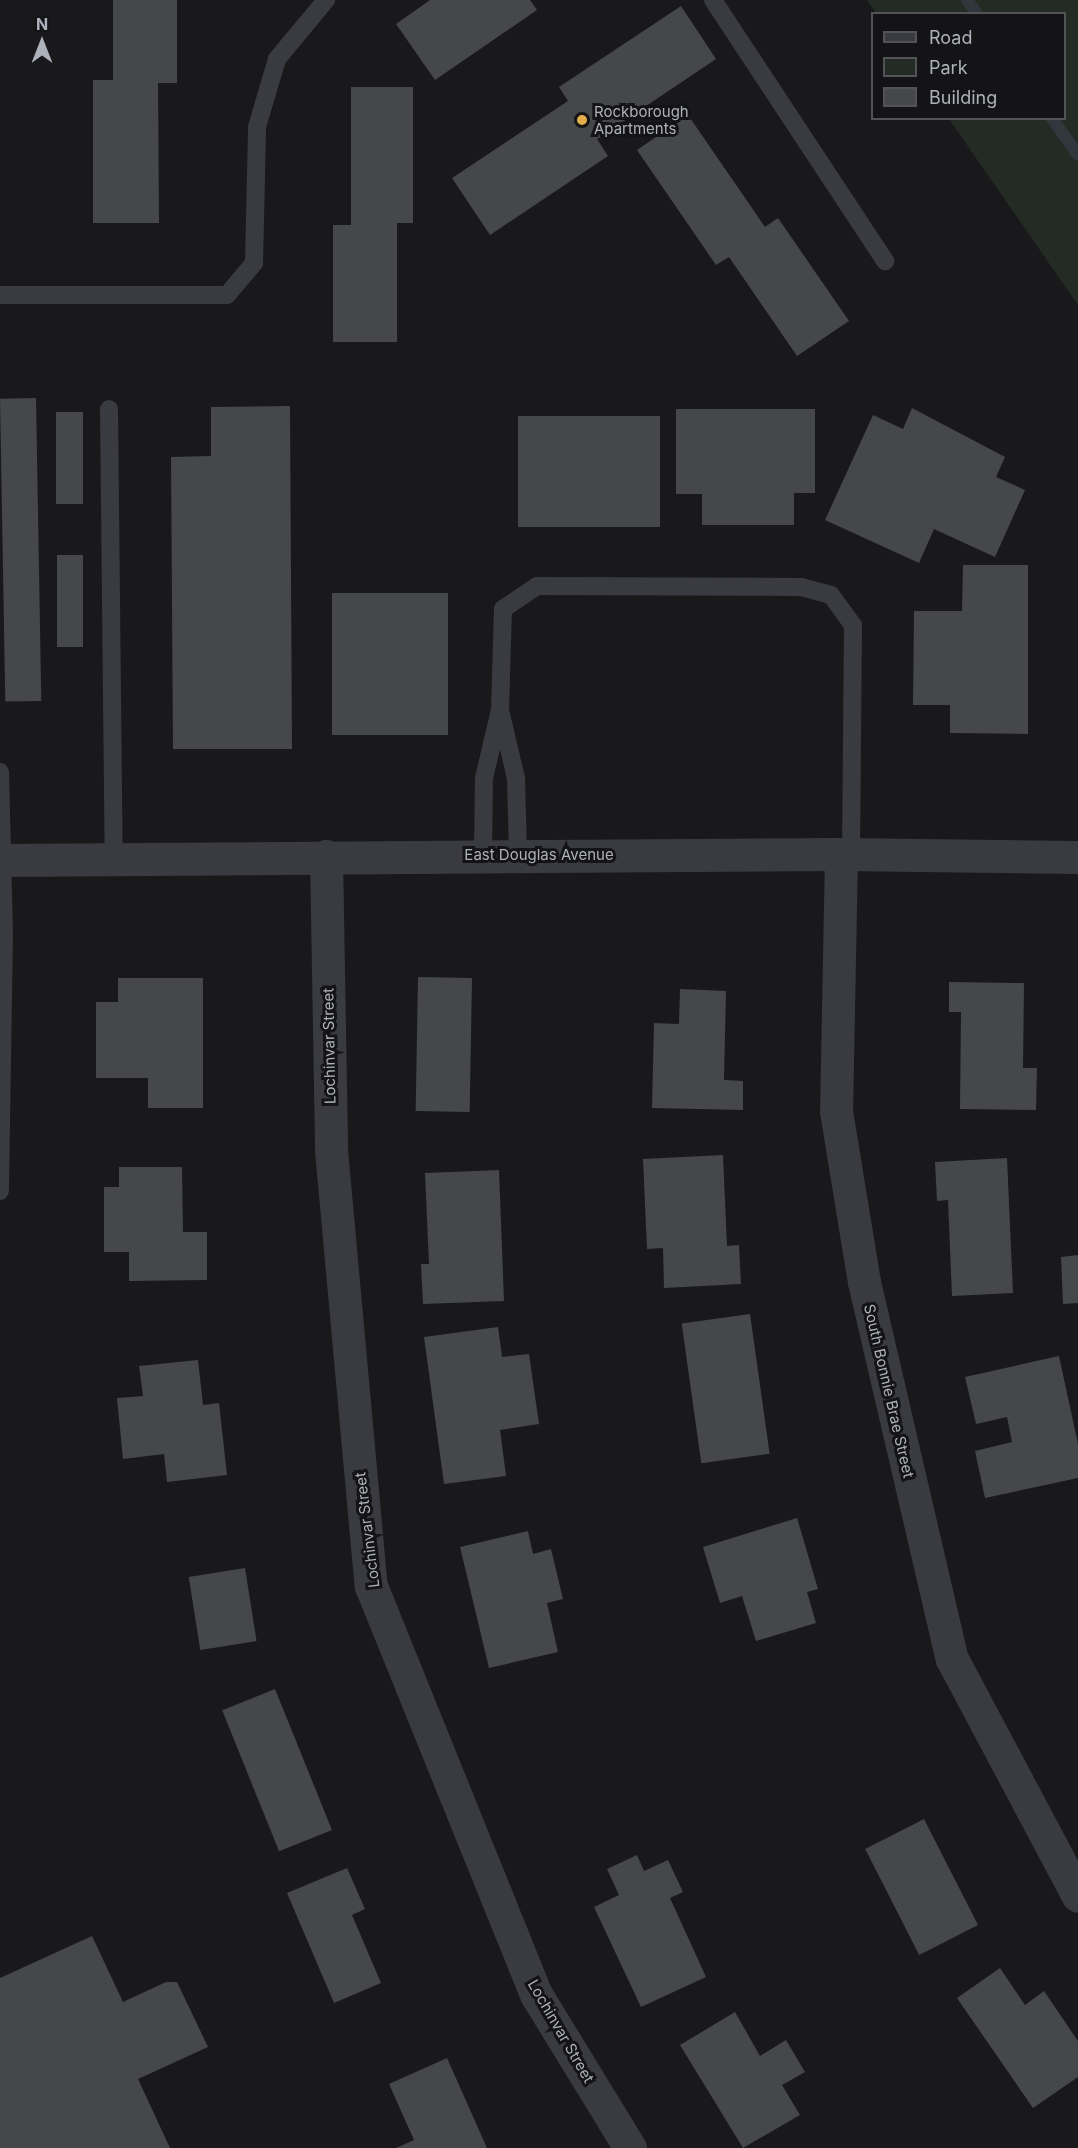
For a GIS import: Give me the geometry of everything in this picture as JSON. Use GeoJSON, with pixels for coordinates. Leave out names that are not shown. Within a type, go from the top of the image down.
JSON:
{"type":"FeatureCollection","features":[{"type":"Feature","properties":{"kind":"street","name":"East Douglas Avenue"},"geometry":{"type":"LineString","coordinates":[[1,860],[846,854],[1078,857]]}},
{"type":"Feature","properties":{"kind":"street","name":"South Bonnie Brae Street"},"geometry":{"type":"LineString","coordinates":[[846,854],[837,1111],[866,1293],[952,1659],[1078,1896]]}},
{"type":"Feature","properties":{"kind":"street","name":"Lochinvar Street"},"geometry":{"type":"LineString","coordinates":[[326,856],[331,1150],[371,1586],[537,1996],[630,2148]]}},
{"type":"Feature","properties":{"kind":"lane"},"geometry":{"type":"LineString","coordinates":[[0,295],[227,295],[254,263],[257,127],[277,58],[327,0]]}},
{"type":"Feature","properties":{"kind":"lane"},"geometry":{"type":"LineString","coordinates":[[713,0],[885,261]]}},
{"type":"Feature","properties":{"kind":"lane"},"geometry":{"type":"LineString","coordinates":[[110,409],[114,859]]}},
{"type":"Feature","properties":{"kind":"lane"},"geometry":{"type":"LineString","coordinates":[[483,856],[484,778],[500,710],[503,609],[537,586],[801,587],[831,595],[853,625],[846,854]]}},
{"type":"Feature","properties":{"kind":"lane"},"geometry":{"type":"LineString","coordinates":[[500,710],[516,778],[518,856]]}},
{"type":"Feature","properties":{"kind":"lane"},"geometry":{"type":"LineString","coordinates":[[0,772],[0,1191]]}},
{"type":"Feature","properties":{"kind":"green space"},"geometry":{"type":"Polygon","coordinates":[[[867,0],[1078,0],[1078,305],[950,120],[1066,120],[1066,12],[875,12],[867,0]]]}},
{"type":"Feature","properties":{"kind":"building"},"geometry":{"type":"Polygon","coordinates":[[[113,0],[177,0],[177,83],[158,83],[159,223],[93,223],[93,80],[113,80],[113,0]]]}},
{"type":"Feature","properties":{"kind":"building"},"geometry":{"type":"Polygon","coordinates":[[[430,0],[530,0],[537,10],[435,80],[396,24],[430,0]]]}},
{"type":"Feature","properties":{"kind":"building","name":"Rockborough Apartments"},"geometry":{"type":"Polygon","coordinates":[[[681,6],[716,59],[597,139],[608,156],[490,235],[452,178],[568,101],[559,87],[681,6]]]}},
{"type":"Feature","properties":{"kind":"building"},"geometry":{"type":"Polygon","coordinates":[[[351,87],[413,87],[413,223],[397,223],[397,342],[333,342],[333,225],[351,225],[351,87]]]}},
{"type":"Feature","properties":{"kind":"building","name":"Rockborough Apartments"},"geometry":{"type":"Polygon","coordinates":[[[688,115],[765,227],[778,218],[849,321],[797,356],[729,257],[716,265],[637,150],[688,115]]]}},
{"type":"Feature","properties":{"kind":"building"},"geometry":{"type":"Polygon","coordinates":[[[36,398],[41,701],[5,702],[0,399],[36,398]]]}},
{"type":"Feature","properties":{"kind":"building"},"geometry":{"type":"Polygon","coordinates":[[[290,406],[292,749],[173,749],[171,457],[211,456],[211,407],[290,406]]]}},
{"type":"Feature","properties":{"kind":"building"},"geometry":{"type":"Polygon","coordinates":[[[912,408],[1005,457],[996,477],[1025,490],[995,557],[934,529],[919,563],[825,520],[873,415],[903,429],[912,408]]]}},
{"type":"Feature","properties":{"kind":"building"},"geometry":{"type":"Polygon","coordinates":[[[676,409],[815,409],[815,493],[794,493],[794,525],[702,525],[702,494],[676,494],[676,409]]]}},
{"type":"Feature","properties":{"kind":"building"},"geometry":{"type":"Polygon","coordinates":[[[56,412],[83,412],[83,504],[56,504],[56,412]]]}},
{"type":"Feature","properties":{"kind":"building"},"geometry":{"type":"Polygon","coordinates":[[[518,416],[660,416],[660,527],[518,527],[518,416]]]}},
{"type":"Feature","properties":{"kind":"building"},"geometry":{"type":"Polygon","coordinates":[[[57,555],[83,555],[83,647],[57,647],[57,555]]]}},
{"type":"Feature","properties":{"kind":"building"},"geometry":{"type":"Polygon","coordinates":[[[963,565],[1028,565],[1028,734],[950,733],[950,705],[913,705],[914,611],[962,611],[963,565]]]}},
{"type":"Feature","properties":{"kind":"building"},"geometry":{"type":"Polygon","coordinates":[[[332,593],[448,593],[448,735],[332,735],[332,593]]]}},
{"type":"Feature","properties":{"kind":"building"},"geometry":{"type":"Polygon","coordinates":[[[418,977],[472,978],[470,1112],[416,1111],[418,977]]]}},
{"type":"Feature","properties":{"kind":"building"},"geometry":{"type":"Polygon","coordinates":[[[118,978],[203,978],[203,1108],[148,1108],[148,1078],[96,1078],[96,1002],[118,1002],[118,978]]]}},
{"type":"Feature","properties":{"kind":"building"},"geometry":{"type":"Polygon","coordinates":[[[949,982],[1024,983],[1023,1068],[1037,1068],[1036,1110],[960,1109],[961,1012],[949,1012],[949,982]]]}},
{"type":"Feature","properties":{"kind":"building"},"geometry":{"type":"Polygon","coordinates":[[[680,989],[726,991],[724,1080],[743,1081],[743,1110],[652,1108],[654,1023],[679,1024],[680,989]]]}},
{"type":"Feature","properties":{"kind":"building"},"geometry":{"type":"Polygon","coordinates":[[[723,1155],[727,1246],[739,1245],[741,1284],[664,1288],[663,1248],[647,1249],[643,1159],[723,1155]]]}},
{"type":"Feature","properties":{"kind":"building"},"geometry":{"type":"Polygon","coordinates":[[[1007,1158],[1013,1293],[952,1296],[948,1200],[937,1201],[935,1162],[1007,1158]]]}},
{"type":"Feature","properties":{"kind":"building"},"geometry":{"type":"Polygon","coordinates":[[[119,1167],[182,1167],[183,1232],[207,1232],[207,1280],[129,1281],[129,1252],[104,1252],[104,1187],[119,1187],[119,1167]]]}},
{"type":"Feature","properties":{"kind":"building"},"geometry":{"type":"Polygon","coordinates":[[[499,1170],[504,1301],[423,1304],[421,1264],[429,1264],[425,1173],[499,1170]]]}},
{"type":"Feature","properties":{"kind":"building"},"geometry":{"type":"Polygon","coordinates":[[[1078,1255],[1078,1303],[1063,1304],[1061,1257],[1078,1255]]]}},
{"type":"Feature","properties":{"kind":"building"},"geometry":{"type":"Polygon","coordinates":[[[750,1314],[770,1454],[701,1463],[682,1324],[750,1314]]]}},
{"type":"Feature","properties":{"kind":"building"},"geometry":{"type":"Polygon","coordinates":[[[498,1327],[502,1357],[529,1354],[539,1424],[500,1430],[506,1476],[444,1484],[424,1337],[498,1327]]]}},
{"type":"Feature","properties":{"kind":"building"},"geometry":{"type":"Polygon","coordinates":[[[1059,1356],[1078,1444],[1078,1478],[985,1498],[975,1451],[1012,1442],[1007,1417],[976,1424],[965,1377],[1059,1356]]]}},
{"type":"Feature","properties":{"kind":"building"},"geometry":{"type":"Polygon","coordinates":[[[198,1360],[203,1405],[219,1403],[227,1475],[167,1482],[164,1454],[123,1459],[117,1398],[143,1396],[139,1366],[198,1360]]]}},
{"type":"Feature","properties":{"kind":"building"},"geometry":{"type":"Polygon","coordinates":[[[797,1518],[818,1589],[807,1592],[816,1623],[756,1641],[742,1596],[720,1603],[703,1547],[797,1518]]]}},
{"type":"Feature","properties":{"kind":"building"},"geometry":{"type":"Polygon","coordinates":[[[528,1531],[533,1554],[551,1549],[563,1599],[547,1603],[558,1652],[489,1668],[460,1547],[528,1531]]]}},
{"type":"Feature","properties":{"kind":"building"},"geometry":{"type":"Polygon","coordinates":[[[245,1568],[257,1641],[200,1650],[189,1577],[245,1568]]]}},
{"type":"Feature","properties":{"kind":"building"},"geometry":{"type":"Polygon","coordinates":[[[275,1689],[332,1830],[279,1851],[222,1710],[275,1689]]]}},
{"type":"Feature","properties":{"kind":"building"},"geometry":{"type":"Polygon","coordinates":[[[924,1819],[978,1925],[919,1955],[865,1849],[924,1819]]]}},
{"type":"Feature","properties":{"kind":"building"},"geometry":{"type":"Polygon","coordinates":[[[637,1855],[644,1871],[668,1860],[683,1892],[670,1898],[706,1977],[641,2007],[594,1907],[619,1895],[607,1869],[637,1855]]]}},
{"type":"Feature","properties":{"kind":"building"},"geometry":{"type":"Polygon","coordinates":[[[347,1868],[365,1909],[352,1915],[381,1983],[334,2003],[287,1893],[347,1868]]]}},
{"type":"Feature","properties":{"kind":"building"},"geometry":{"type":"Polygon","coordinates":[[[92,1936],[123,2002],[166,1982],[177,1982],[208,2047],[138,2079],[170,2148],[0,2148],[0,1978],[92,1936]]]}},
{"type":"Feature","properties":{"kind":"building"},"geometry":{"type":"Polygon","coordinates":[[[1000,1968],[1025,2005],[1044,1991],[1078,2041],[1078,2077],[1033,2108],[957,1998],[1000,1968]]]}},
{"type":"Feature","properties":{"kind":"building"},"geometry":{"type":"Polygon","coordinates":[[[735,2012],[760,2056],[786,2040],[805,2072],[782,2085],[800,2115],[743,2148],[680,2045],[735,2012]]]}},
{"type":"Feature","properties":{"kind":"building"},"geometry":{"type":"Polygon","coordinates":[[[447,2058],[487,2148],[396,2148],[414,2140],[389,2084],[447,2058]]]}},
{"type":"Feature","properties":{"kind":"waterway"},"geometry":{"type":"LineString","coordinates":[[967,0],[976,12]]}},
{"type":"Feature","properties":{"kind":"waterway"},"geometry":{"type":"LineString","coordinates":[[1053,120],[1078,155]]}},
{"type":"Feature","properties":{"kind":"place","name":"Rockborough Apartments"},"geometry":{"type":"Point","coordinates":[582,120]}}]}
